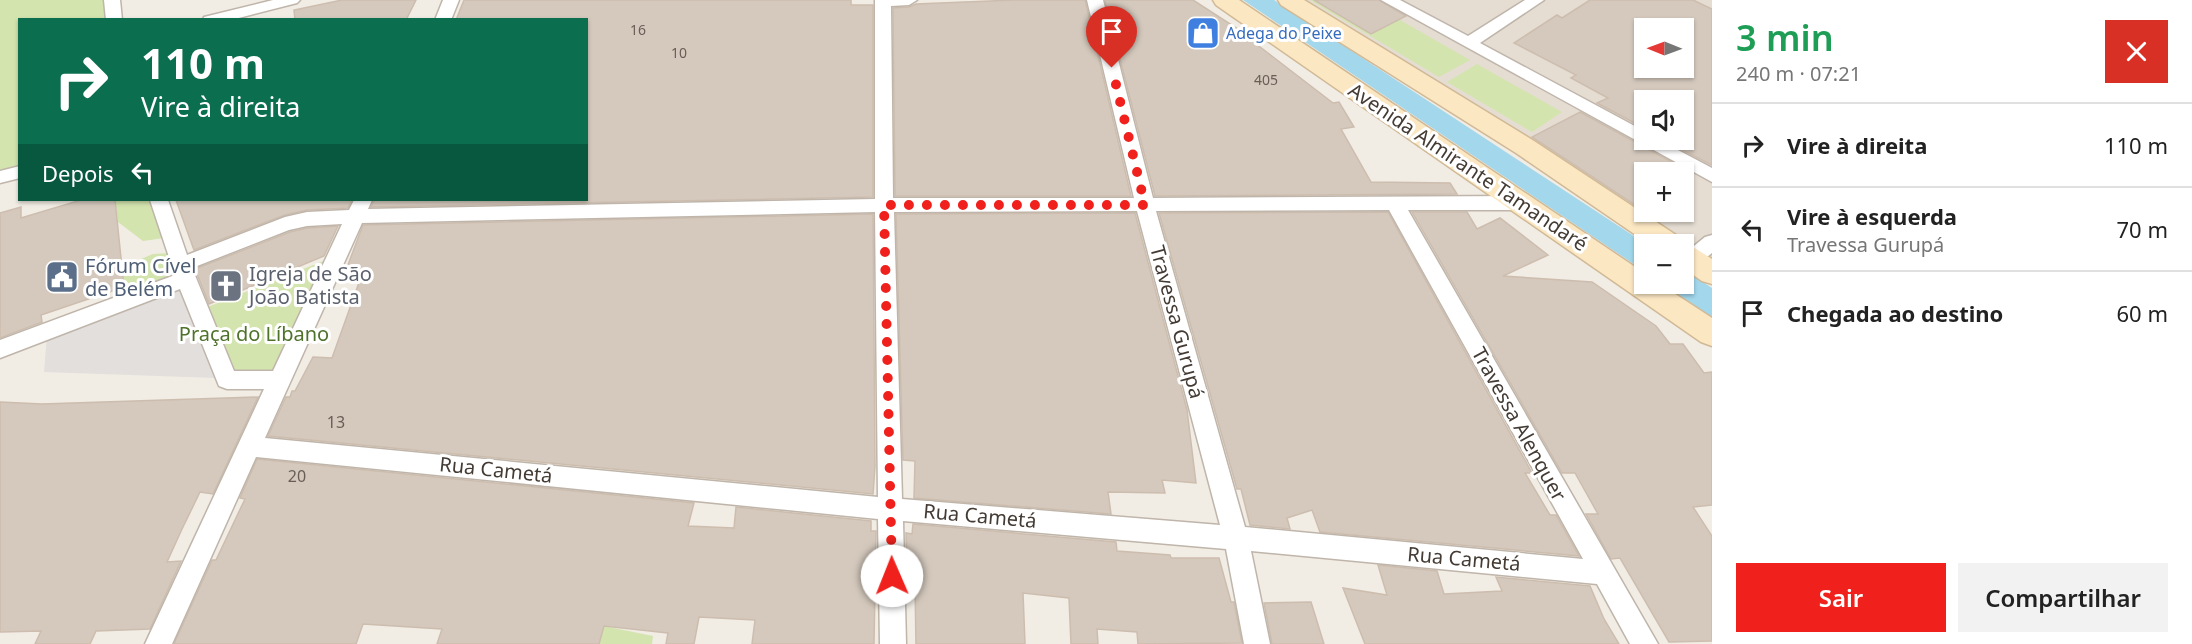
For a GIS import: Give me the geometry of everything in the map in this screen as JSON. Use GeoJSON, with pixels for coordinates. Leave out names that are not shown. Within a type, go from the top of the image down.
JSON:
{"type":"FeatureCollection","features":[{"type":"Feature","properties":{"kind":"main road","name":"Avenida Almirante Tamandaré"},"geometry":{"type":"LineString","coordinates":[[1224,0],[1712,334]]}},
{"type":"Feature","properties":{"kind":"main road","name":"Avenida Almirante Tamandaré"},"geometry":{"type":"LineString","coordinates":[[1289,0],[1662,234]]}},
{"type":"Feature","properties":{"kind":"street"},"geometry":{"type":"LineString","coordinates":[[111,0],[114,18]]}},
{"type":"Feature","properties":{"kind":"street"},"geometry":{"type":"LineString","coordinates":[[218,18],[292,0]]}},
{"type":"Feature","properties":{"kind":"street"},"geometry":{"type":"LineString","coordinates":[[443,18],[451,0]]}},
{"type":"Feature","properties":{"kind":"street"},"geometry":{"type":"LineString","coordinates":[[893,644],[884,205],[883,1],[909,0]]}},
{"type":"Feature","properties":{"kind":"street","name":"Travessa Gurupá"},"geometry":{"type":"LineString","coordinates":[[1095,0],[1145,205],[1236,538],[1257,644]]}},
{"type":"Feature","properties":{"kind":"street"},"geometry":{"type":"LineString","coordinates":[[1389,0],[1634,133]]}},
{"type":"Feature","properties":{"kind":"street"},"geometry":{"type":"LineString","coordinates":[[1470,42],[1536,0]]}},
{"type":"Feature","properties":{"kind":"street"},"geometry":{"type":"LineString","coordinates":[[1665,150],[1712,176]]}},
{"type":"Feature","properties":{"kind":"street"},"geometry":{"type":"LineString","coordinates":[[0,177],[18,172]]}},
{"type":"Feature","properties":{"kind":"street"},"geometry":{"type":"LineString","coordinates":[[159,201],[227,380],[279,380]]}},
{"type":"Feature","properties":{"kind":"street","name":"Travessa Alenquer"},"geometry":{"type":"LineString","coordinates":[[1395,203],[1645,644]]}},
{"type":"Feature","properties":{"kind":"street"},"geometry":{"type":"LineString","coordinates":[[0,349],[185,272],[285,224],[359,208],[1520,203]]}},
{"type":"Feature","properties":{"kind":"street"},"geometry":{"type":"LineString","coordinates":[[158,644],[359,208]]}},
{"type":"Feature","properties":{"kind":"street","name":"Rua Cametá"},"geometry":{"type":"LineString","coordinates":[[249,446],[891,509],[1236,538],[1603,573]]}},
{"type":"Feature","properties":{"kind":"shaded area"},"geometry":{"type":"Polygon","coordinates":[[[1289,0],[1712,0],[1712,273],[1694,261],[1694,234],[1654,234],[1636,222],[1694,222],[1694,162],[1634,162],[1634,220],[1525,147],[1289,0]]]}},
{"type":"Feature","properties":{"kind":"shaded area"},"geometry":{"type":"Polygon","coordinates":[[[183,281],[217,378],[44,372],[47,335],[183,281]]]}},
{"type":"Feature","properties":{"kind":"green space"},"geometry":{"type":"Polygon","coordinates":[[[0,0],[109,0],[112,18],[18,18],[18,170],[0,176],[0,0]]]}},
{"type":"Feature","properties":{"kind":"green space"},"geometry":{"type":"Polygon","coordinates":[[[1310,0],[1365,0],[1470,60],[1439,77],[1310,0]]]}},
{"type":"Feature","properties":{"kind":"green space"},"geometry":{"type":"Polygon","coordinates":[[[1477,64],[1562,112],[1532,132],[1447,82],[1477,64]]]}},
{"type":"Feature","properties":{"kind":"green space"},"geometry":{"type":"Polygon","coordinates":[[[115,201],[151,201],[164,238],[143,241],[118,222],[115,201]]]}},
{"type":"Feature","properties":{"kind":"green space"},"geometry":{"type":"Polygon","coordinates":[[[171,253],[179,277],[142,290],[125,287],[122,267],[153,254],[171,253]]]}},
{"type":"Feature","properties":{"kind":"green space","name":"Praça do Líbano"},"geometry":{"type":"Polygon","coordinates":[[[336,256],[279,380],[224,378],[200,310],[336,256]]]}},
{"type":"Feature","properties":{"kind":"green space"},"geometry":{"type":"Polygon","coordinates":[[[604,626],[653,636],[652,644],[599,644],[604,626]]]}},
{"type":"Feature","properties":{"kind":"water"},"geometry":{"type":"Polygon","coordinates":[[[1243,0],[1274,0],[1634,236],[1634,264],[1243,0]]]}},
{"type":"Feature","properties":{"kind":"water"},"geometry":{"type":"Polygon","coordinates":[[[1694,276],[1712,288],[1712,317],[1678,294],[1694,294],[1694,276]]]}},
{"type":"Feature","properties":{"kind":"building"},"geometry":{"type":"Polygon","coordinates":[[[342,0],[416,0],[407,18],[295,18],[294,10],[342,0]]]}},
{"type":"Feature","properties":{"kind":"building"},"geometry":{"type":"Polygon","coordinates":[[[464,0],[851,0],[851,5],[873,5],[873,197],[371,207],[374,201],[588,201],[588,18],[457,18],[464,0]]]}},
{"type":"Feature","properties":{"kind":"building"},"geometry":{"type":"Polygon","coordinates":[[[1085,0],[1131,196],[895,196],[893,8],[916,4],[1085,0]]]}},
{"type":"Feature","properties":{"kind":"building"},"geometry":{"type":"Polygon","coordinates":[[[1105,0],[1193,0],[1255,40],[1251,40],[1333,103],[1339,102],[1354,127],[1341,129],[1371,182],[1450,183],[1457,194],[1155,196],[1105,0]]]}},
{"type":"Feature","properties":{"kind":"building"},"geometry":{"type":"Polygon","coordinates":[[[1314,0],[1379,0],[1406,16],[1371,34],[1314,0]]]}},
{"type":"Feature","properties":{"kind":"building"},"geometry":{"type":"Polygon","coordinates":[[[1590,0],[1693,0],[1712,9],[1712,165],[1683,150],[1694,150],[1694,90],[1634,90],[1634,123],[1597,103],[1608,98],[1571,78],[1576,75],[1514,43],[1557,15],[1562,18],[1590,0]]]}},
{"type":"Feature","properties":{"kind":"building"},"geometry":{"type":"Polygon","coordinates":[[[1580,112],[1634,141],[1634,150],[1650,150],[1672,162],[1634,162],[1634,204],[1532,137],[1580,112]]]}},
{"type":"Feature","properties":{"kind":"building","name":"Fórum Cível de Belém"},"geometry":{"type":"Polygon","coordinates":[[[78,201],[115,201],[124,287],[41,315],[42,322],[0,338],[0,213],[21,207],[21,218],[78,201]]]}},
{"type":"Feature","properties":{"kind":"building"},"geometry":{"type":"Polygon","coordinates":[[[176,201],[352,201],[348,208],[307,210],[285,215],[194,250],[176,201]]]}},
{"type":"Feature","properties":{"kind":"building"},"geometry":{"type":"Polygon","coordinates":[[[1388,212],[1532,473],[1525,473],[1550,515],[1556,515],[1579,556],[1320,532],[1312,510],[1287,518],[1290,529],[1250,525],[1241,489],[1237,489],[1159,213],[1388,212]]]}},
{"type":"Feature","properties":{"kind":"building"},"geometry":{"type":"Polygon","coordinates":[[[1412,212],[1467,212],[1477,229],[1500,218],[1548,255],[1503,276],[1592,282],[1656,326],[1670,344],[1683,344],[1704,373],[1712,372],[1712,505],[1693,507],[1712,536],[1712,641],[1669,642],[1620,558],[1611,559],[1586,514],[1598,514],[1575,473],[1562,473],[1412,212]]]}},
{"type":"Feature","properties":{"kind":"building"},"geometry":{"type":"Polygon","coordinates":[[[1135,213],[1187,410],[1196,483],[1162,480],[1165,493],[1108,492],[1111,514],[914,498],[915,461],[903,460],[896,214],[1135,213]]]}},
{"type":"Feature","properties":{"kind":"building"},"geometry":{"type":"Polygon","coordinates":[[[873,214],[875,466],[873,494],[268,436],[286,397],[290,397],[292,391],[295,391],[313,357],[332,358],[361,277],[343,278],[363,225],[873,214]]]}},
{"type":"Feature","properties":{"kind":"building","name":"Igreja de São João Batista"},"geometry":{"type":"Polygon","coordinates":[[[338,226],[324,256],[209,304],[195,269],[290,232],[307,228],[338,226]]]}},
{"type":"Feature","properties":{"kind":"building"},"geometry":{"type":"Polygon","coordinates":[[[258,397],[213,494],[200,492],[182,529],[167,562],[181,561],[150,629],[96,631],[90,644],[35,644],[41,631],[0,632],[0,402],[42,404],[258,397]]]}},
{"type":"Feature","properties":{"kind":"building"},"geometry":{"type":"Polygon","coordinates":[[[257,459],[694,503],[688,526],[734,528],[736,507],[871,521],[871,531],[876,531],[874,644],[752,644],[755,620],[699,617],[694,644],[666,644],[668,633],[604,626],[599,644],[437,644],[442,629],[363,624],[356,644],[174,644],[212,560],[216,560],[245,499],[240,498],[257,459]]]}},
{"type":"Feature","properties":{"kind":"building"},"geometry":{"type":"Polygon","coordinates":[[[913,524],[1116,542],[1117,551],[1170,555],[1171,558],[1219,558],[1231,602],[1234,602],[1242,643],[1138,644],[1137,632],[1097,629],[1098,644],[1071,644],[1069,598],[1023,593],[1025,644],[916,644],[915,586],[907,585],[906,533],[912,534],[913,524]]]}},
{"type":"Feature","properties":{"kind":"building"},"geometry":{"type":"Polygon","coordinates":[[[1378,565],[1437,571],[1444,594],[1502,591],[1496,577],[1590,586],[1604,619],[1619,644],[1365,644],[1343,588],[1387,595],[1378,565]]]}},
{"type":"Feature","properties":{"kind":"building"},"geometry":{"type":"Polygon","coordinates":[[[1311,602],[1324,644],[1272,644],[1264,603],[1311,602]]]}},
{"type":"Feature","properties":{"kind":"place","name":"Adega do Peixe"},"geometry":{"type":"Point","coordinates":[1203,33]}},
{"type":"Feature","properties":{"kind":"place","name":"Fórum Cível de Belém"},"geometry":{"type":"Point","coordinates":[62,277]}},
{"type":"Feature","properties":{"kind":"place","name":"Igreja de São João Batista"},"geometry":{"type":"Point","coordinates":[226,286]}},
{"type":"Feature","properties":{"kind":"route"},"geometry":{"type":"LineString","coordinates":[[892,576],[884,205],[1145,205],[1112,68]]}}]}
